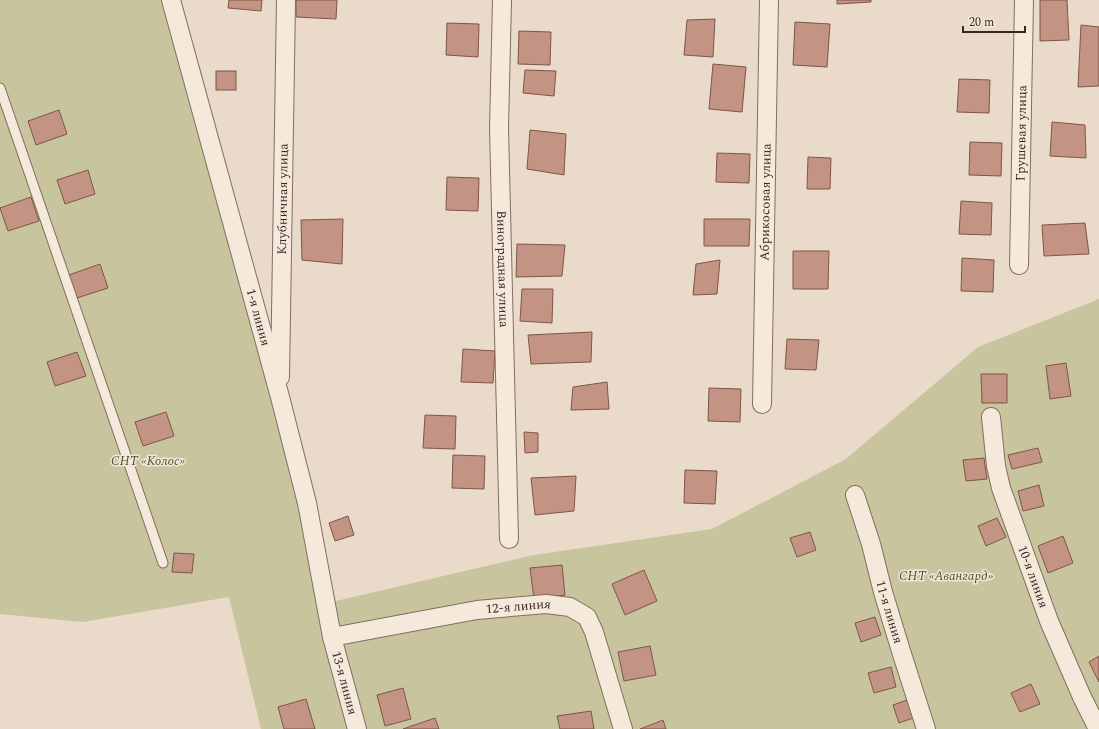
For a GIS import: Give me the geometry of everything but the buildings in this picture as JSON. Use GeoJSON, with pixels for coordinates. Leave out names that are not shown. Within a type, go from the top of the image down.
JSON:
{"type":"FeatureCollection","features":[{"type":"Feature","properties":{"kind":"street","name":"1-я линия"},"geometry":{"type":"LineString","coordinates":[[171,0],[280,397],[307,502],[332,637]]}},
{"type":"Feature","properties":{"kind":"street","name":"Клубничная улица"},"geometry":{"type":"LineString","coordinates":[[280,397],[286,0]]}},
{"type":"Feature","properties":{"kind":"street","name":"Виноградная улица"},"geometry":{"type":"LineString","coordinates":[[502,0],[498,128],[509,539]]}},
{"type":"Feature","properties":{"kind":"street","name":"Абрикосовая улица"},"geometry":{"type":"LineString","coordinates":[[762,404],[768,0]]}},
{"type":"Feature","properties":{"kind":"street","name":"Грушевая улица"},"geometry":{"type":"LineString","coordinates":[[1019,265],[1024,0]]}},
{"type":"Feature","properties":{"kind":"street","name":"10-я линия"},"geometry":{"type":"LineString","coordinates":[[990,417],[996,466],[1001,488],[1049,621],[1082,697],[1098,729]]}},
{"type":"Feature","properties":{"kind":"street","name":"11-я линия"},"geometry":{"type":"LineString","coordinates":[[855,495],[871,544],[898,644],[926,729]]}},
{"type":"Feature","properties":{"kind":"street","name":"12-я линия"},"geometry":{"type":"LineString","coordinates":[[332,637],[477,610],[546,604],[570,606],[587,617],[594,632],[623,729]]}},
{"type":"Feature","properties":{"kind":"street","name":"13-я линия"},"geometry":{"type":"LineString","coordinates":[[332,637],[357,729]]}},
{"type":"Feature","properties":{"kind":"lane"},"geometry":{"type":"LineString","coordinates":[[0,88],[163,563]]}},
{"type":"Feature","properties":{"kind":"green space"},"geometry":{"type":"Polygon","coordinates":[[[0,0],[178,0],[200,68],[336,601],[534,555],[712,529],[846,459],[978,347],[1099,299],[1099,729],[261,729],[229,597],[83,622],[0,614],[0,0]]]}},
{"type":"Feature","properties":{"kind":"park label","name":"СНТ «Колос»"},"geometry":{"type":"Point","coordinates":[148,461]}},
{"type":"Feature","properties":{"kind":"park label","name":"СНТ «Авангард»"},"geometry":{"type":"Point","coordinates":[946,576]}}]}
